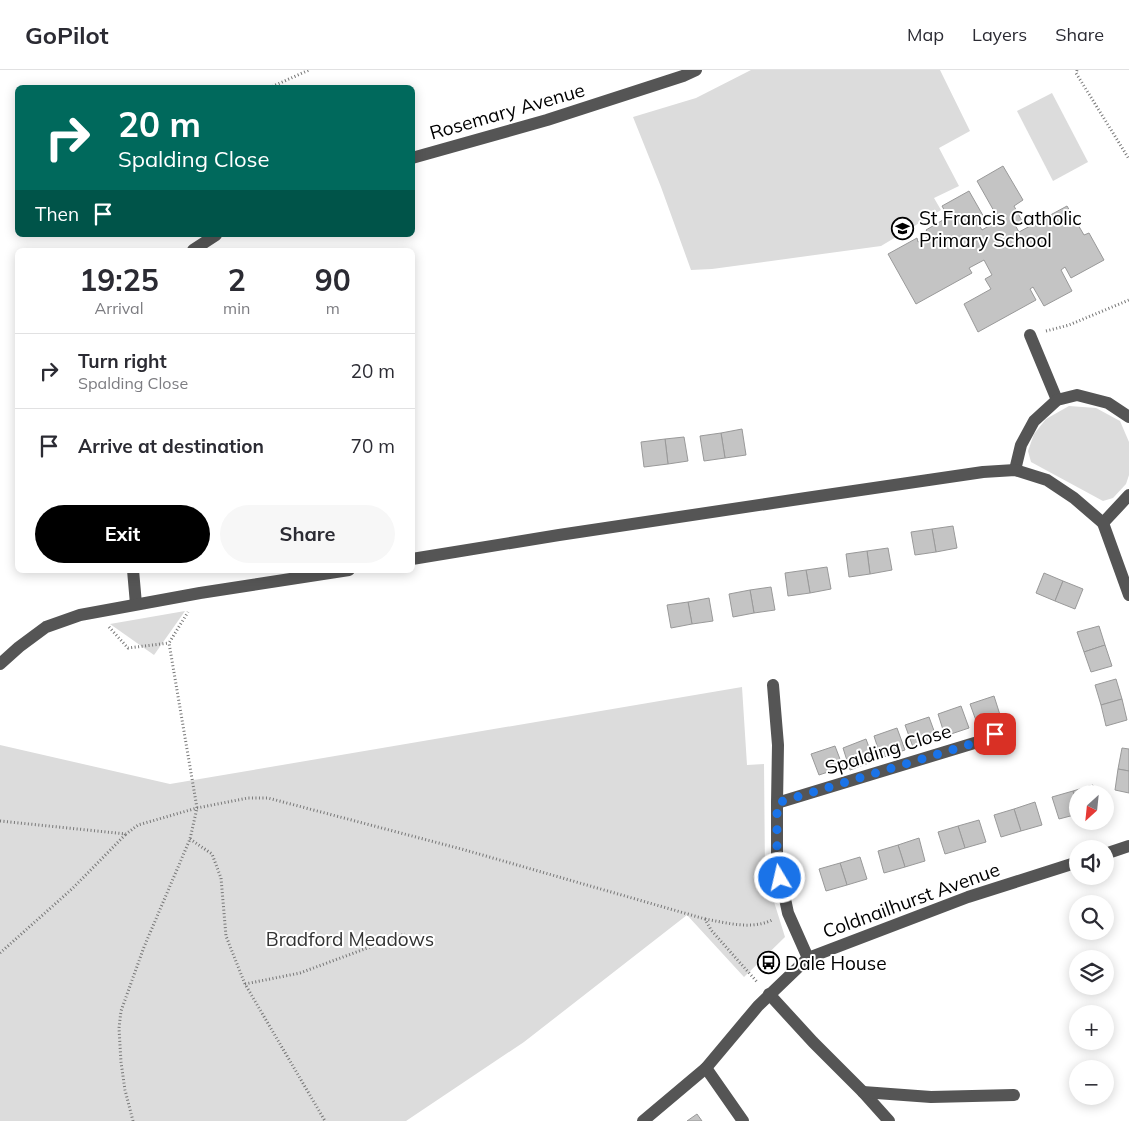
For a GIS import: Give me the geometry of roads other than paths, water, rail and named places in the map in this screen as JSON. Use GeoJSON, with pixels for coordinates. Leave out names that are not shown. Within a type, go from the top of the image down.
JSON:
{"type":"FeatureCollection","features":[{"type":"Feature","properties":{"kind":"street","name":"Rosemary Avenue"},"geometry":{"type":"LineString","coordinates":[[415,157],[546,120],[683,76],[696,70]]}},
{"type":"Feature","properties":{"kind":"street"},"geometry":{"type":"LineString","coordinates":[[196,248],[213,237]]}},
{"type":"Feature","properties":{"kind":"street"},"geometry":{"type":"LineString","coordinates":[[1030,336],[1057,400]]}},
{"type":"Feature","properties":{"kind":"street"},"geometry":{"type":"LineString","coordinates":[[1015,470],[1021,446],[1034,421],[1057,400],[1077,395],[1108,403],[1129,417]]}},
{"type":"Feature","properties":{"kind":"street"},"geometry":{"type":"LineString","coordinates":[[415,559],[806,498],[983,472],[1015,470],[1047,480],[1074,498],[1103,523],[1129,595]]}},
{"type":"Feature","properties":{"kind":"street"},"geometry":{"type":"LineString","coordinates":[[1103,523],[1129,495]]}},
{"type":"Feature","properties":{"kind":"street"},"geometry":{"type":"LineString","coordinates":[[133,573],[136,604]]}},
{"type":"Feature","properties":{"kind":"street"},"geometry":{"type":"LineString","coordinates":[[0,664],[46,627],[80,615],[200,593],[330,573]]}},
{"type":"Feature","properties":{"kind":"street"},"geometry":{"type":"LineString","coordinates":[[773,685],[778,745],[777,861],[788,912],[808,958]]}},
{"type":"Feature","properties":{"kind":"street","name":"Spalding Close"},"geometry":{"type":"LineString","coordinates":[[777,803],[981,741],[1010,728]]}},
{"type":"Feature","properties":{"kind":"street"},"geometry":{"type":"LineString","coordinates":[[1114,851],[1129,846]]}},
{"type":"Feature","properties":{"kind":"street","name":"Coldnailhurst Avenue"},"geometry":{"type":"LineString","coordinates":[[644,1121],[706,1068],[769,994],[808,958],[968,897],[1069,865]]}},
{"type":"Feature","properties":{"kind":"street"},"geometry":{"type":"LineString","coordinates":[[769,994],[889,1121]]}},
{"type":"Feature","properties":{"kind":"street"},"geometry":{"type":"LineString","coordinates":[[706,1068],[743,1121]]}},
{"type":"Feature","properties":{"kind":"street"},"geometry":{"type":"LineString","coordinates":[[863,1092],[932,1096],[1014,1095]]}},
{"type":"Feature","properties":{"kind":"place","name":"St Francis Catholic Primary School"},"geometry":{"type":"Point","coordinates":[903,229]}},
{"type":"Feature","properties":{"kind":"place","name":"Dale House"},"geometry":{"type":"Point","coordinates":[769,963]}},
{"type":"Feature","properties":{"kind":"park label","name":"Bradford Meadows"},"geometry":{"type":"Point","coordinates":[350,939]}}]}
